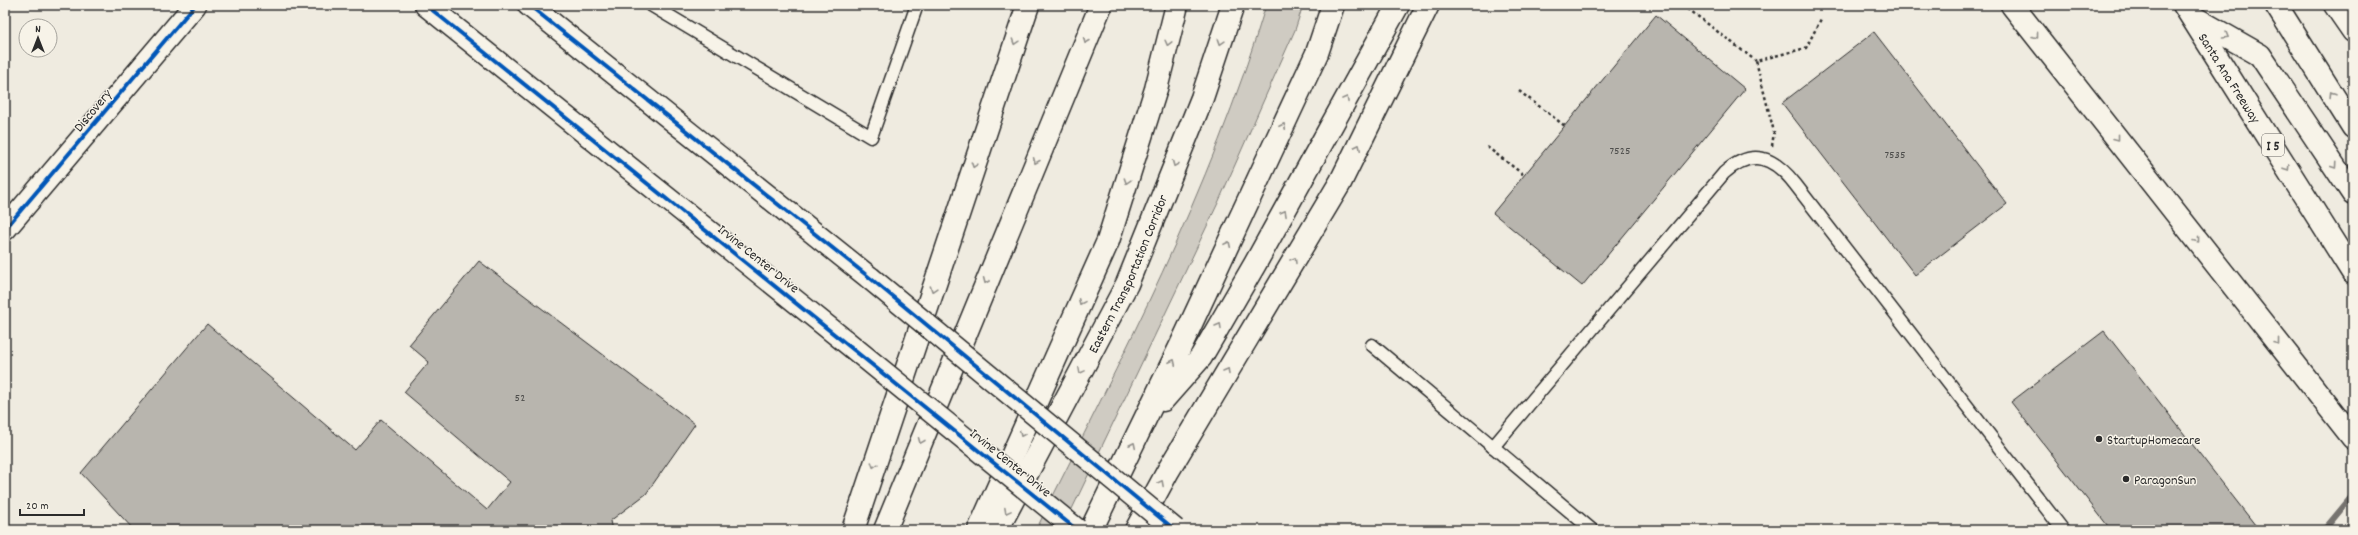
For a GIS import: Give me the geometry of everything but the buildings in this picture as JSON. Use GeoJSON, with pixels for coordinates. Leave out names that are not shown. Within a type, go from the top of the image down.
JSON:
{"type":"FeatureCollection","features":[{"type":"Feature","properties":{"kind":"main road","name":"Discovery"},"geometry":{"type":"LineString","coordinates":[[5,229],[195,5]]}},
{"type":"Feature","properties":{"kind":"main road","name":"Irvine Center Drive"},"geometry":{"type":"LineString","coordinates":[[426,5],[845,341],[1077,530]]}},
{"type":"Feature","properties":{"kind":"main road"},"geometry":{"type":"LineString","coordinates":[[529,5],[870,278],[1175,530]]}},
{"type":"Feature","properties":{"kind":"main road"},"geometry":{"type":"LineString","coordinates":[[852,530],[1028,5]]}},
{"type":"Feature","properties":{"kind":"main road"},"geometry":{"type":"LineString","coordinates":[[885,530],[1101,5]]}},
{"type":"Feature","properties":{"kind":"main road"},"geometry":{"type":"LineString","coordinates":[[979,530],[1108,241],[1156,90],[1177,5]]}},
{"type":"Feature","properties":{"kind":"main road","name":"Eastern Transportation Corridor"},"geometry":{"type":"LineString","coordinates":[[997,530],[1127,284],[1202,98],[1233,5]]}},
{"type":"Feature","properties":{"kind":"main road"},"geometry":{"type":"LineString","coordinates":[[1091,530],[1144,423],[1317,53],[1333,5]]}},
{"type":"Feature","properties":{"kind":"main road"},"geometry":{"type":"LineString","coordinates":[[1144,423],[1201,357],[1255,264],[1398,5]]}},
{"type":"Feature","properties":{"kind":"main road"},"geometry":{"type":"LineString","coordinates":[[1136,530],[1168,471],[1340,183],[1428,5]]}},
{"type":"Feature","properties":{"kind":"main road"},"geometry":{"type":"LineString","coordinates":[[2012,5],[2353,438]]}},
{"type":"Feature","properties":{"kind":"main road"},"geometry":{"type":"LineString","coordinates":[[2276,5],[2353,127]]}},
{"type":"Feature","properties":{"kind":"main road"},"geometry":{"type":"LineString","coordinates":[[2335,5],[2353,32]]}},
{"type":"Feature","properties":{"kind":"main road"},"geometry":{"type":"LineString","coordinates":[[2188,11],[2260,56],[2353,194]]}},
{"type":"Feature","properties":{"kind":"main road","name":"Santa Ana Freeway"},"geometry":{"type":"LineString","coordinates":[[2188,11],[2353,273]]}},
{"type":"Feature","properties":{"kind":"lane"},"geometry":{"type":"LineString","coordinates":[[652,5],[666,8],[872,137],[917,5]]}},
{"type":"Feature","properties":{"kind":"lane"},"geometry":{"type":"LineString","coordinates":[[1493,447],[1724,173],[1736,163],[1752,158],[1770,160],[1783,168],[2063,530]]}},
{"type":"Feature","properties":{"kind":"lane"},"geometry":{"type":"LineString","coordinates":[[1372,345],[1592,530]]}},
{"type":"Feature","properties":{"kind":"path"},"geometry":{"type":"LineString","coordinates":[[1683,5],[1756,61],[1774,132],[1770,160]]}},
{"type":"Feature","properties":{"kind":"path"},"geometry":{"type":"LineString","coordinates":[[1756,61],[1806,48],[1822,17]]}},
{"type":"Feature","properties":{"kind":"path"},"geometry":{"type":"LineString","coordinates":[[1520,91],[1565,126]]}},
{"type":"Feature","properties":{"kind":"path"},"geometry":{"type":"LineString","coordinates":[[1487,147],[1524,175]]}},
{"type":"Feature","properties":{"kind":"shaded area"},"geometry":{"type":"Polygon","coordinates":[[[1266,5],[1303,5],[1295,30],[1218,203],[1062,530],[1036,530],[1132,337],[1191,207],[1219,141],[1244,73],[1266,5]]]}},
{"type":"Feature","properties":{"kind":"waterway"},"geometry":{"type":"LineString","coordinates":[[2324,530],[2353,495]]}},
{"type":"Feature","properties":{"kind":"cycle path"},"geometry":{"type":"LineString","coordinates":[[5,229],[195,5]]}},
{"type":"Feature","properties":{"kind":"cycle path"},"geometry":{"type":"LineString","coordinates":[[426,5],[1077,530]]}},
{"type":"Feature","properties":{"kind":"cycle path"},"geometry":{"type":"LineString","coordinates":[[529,5],[870,278],[1175,530]]}},
{"type":"Feature","properties":{"kind":"place","name":"StartupHomecare"},"geometry":{"type":"Point","coordinates":[2099,439]}},
{"type":"Feature","properties":{"kind":"place","name":"ParagonSun"},"geometry":{"type":"Point","coordinates":[2126,479]}}]}
